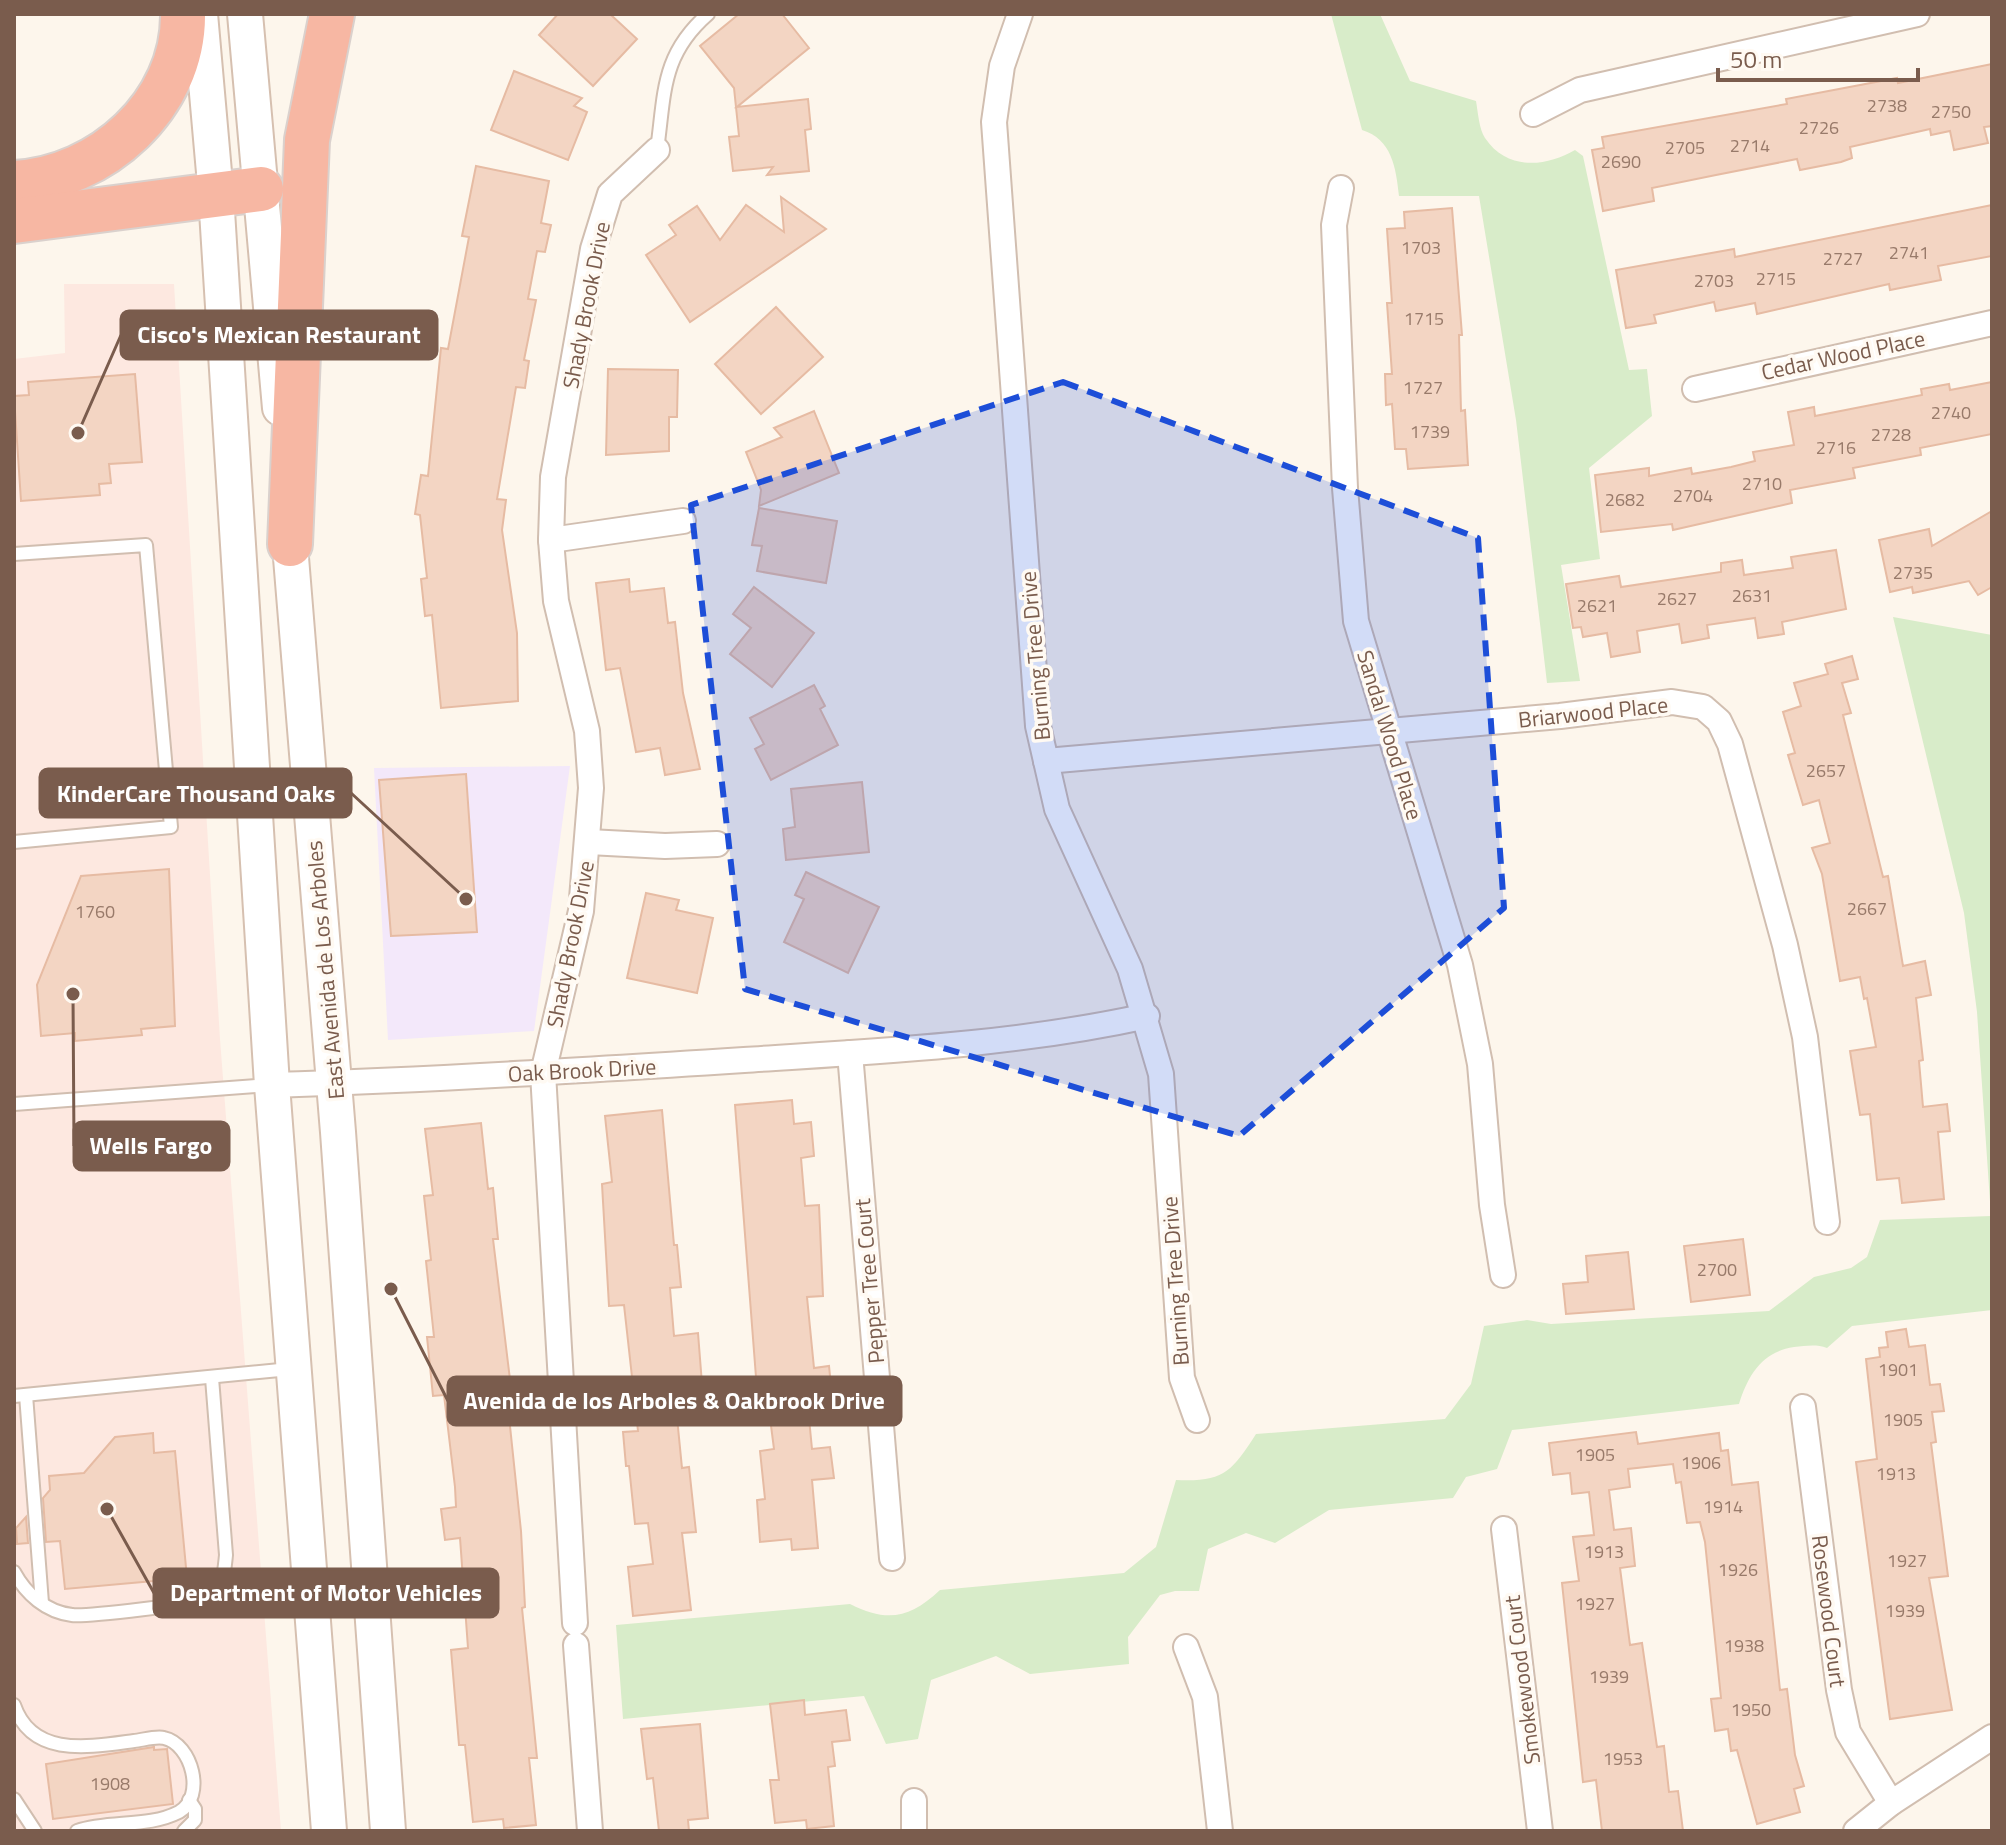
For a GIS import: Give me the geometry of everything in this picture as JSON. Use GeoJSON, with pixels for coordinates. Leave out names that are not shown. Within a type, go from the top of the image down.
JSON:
{"type":"FeatureCollection","features":[{"type":"Feature","properties":{"kind":"highway"},"geometry":{"type":"LineString","coordinates":[[14,183],[49,179],[67,173],[121,142],[165,87],[180,48],[183,14]]}},
{"type":"Feature","properties":{"kind":"highway"},"geometry":{"type":"LineString","coordinates":[[290,544],[307,140],[332,14]]}},
{"type":"Feature","properties":{"kind":"highway"},"geometry":{"type":"LineString","coordinates":[[14,221],[261,189]]}},
{"type":"Feature","properties":{"kind":"main road"},"geometry":{"type":"LineString","coordinates":[[200,14],[216,195],[272,1085],[329,1831]]}},
{"type":"Feature","properties":{"kind":"main road","name":"East Avenida de Los Arboles"},"geometry":{"type":"LineString","coordinates":[[245,14],[334,1083],[388,1831]]}},
{"type":"Feature","properties":{"kind":"street","name":"Burning Tree Drive"},"geometry":{"type":"LineString","coordinates":[[1020,14],[1002,66],[994,122],[1038,726],[1057,809],[1130,969],[1147,1016],[1161,1074],[1182,1378],[1197,1420]]}},
{"type":"Feature","properties":{"kind":"street"},"geometry":{"type":"LineString","coordinates":[[1533,114],[1580,90],[1917,14]]}},
{"type":"Feature","properties":{"kind":"street","name":"Shady Brook Drive"},"geometry":{"type":"LineString","coordinates":[[590,1831],[543,1073],[581,911],[591,788],[587,731],[556,601],[551,540],[553,477],[593,249],[610,194],[657,150]]}},
{"type":"Feature","properties":{"kind":"street","name":"Sandal Wood Place"},"geometry":{"type":"LineString","coordinates":[[1341,188],[1334,225],[1345,488],[1356,621],[1460,965],[1480,1064],[1492,1205],[1503,1275]]}},
{"type":"Feature","properties":{"kind":"street","name":"Cedar Wood Place"},"geometry":{"type":"LineString","coordinates":[[1695,389],[1992,323]]}},
{"type":"Feature","properties":{"kind":"street"},"geometry":{"type":"LineString","coordinates":[[551,540],[683,521]]}},
{"type":"Feature","properties":{"kind":"street","name":"Briarwood Place"},"geometry":{"type":"LineString","coordinates":[[1046,761],[1560,716],[1672,702],[1703,707],[1719,721],[1734,756],[1785,945],[1805,1037],[1827,1222]]}},
{"type":"Feature","properties":{"kind":"street"},"geometry":{"type":"LineString","coordinates":[[589,842],[665,846],[717,844]]}},
{"type":"Feature","properties":{"kind":"street","name":"Oak Brook Drive"},"geometry":{"type":"LineString","coordinates":[[272,1085],[543,1073],[850,1053],[1067,1033],[1147,1016]]}},
{"type":"Feature","properties":{"kind":"street","name":"Pepper Tree Court"},"geometry":{"type":"LineString","coordinates":[[850,1053],[892,1558]]}},
{"type":"Feature","properties":{"kind":"street","name":"Rosewood Court"},"geometry":{"type":"LineString","coordinates":[[1803,1407],[1839,1690],[1848,1732],[1891,1803]]}},
{"type":"Feature","properties":{"kind":"street","name":"Smokewood Court"},"geometry":{"type":"LineString","coordinates":[[1504,1529],[1540,1831]]}},
{"type":"Feature","properties":{"kind":"street"},"geometry":{"type":"LineString","coordinates":[[1186,1647],[1205,1697],[1220,1831]]}},
{"type":"Feature","properties":{"kind":"street"},"geometry":{"type":"LineString","coordinates":[[1856,1831],[1891,1803],[1992,1737]]}},
{"type":"Feature","properties":{"kind":"street"},"geometry":{"type":"LineString","coordinates":[[914,1801],[914,1831]]}},
{"type":"Feature","properties":{"kind":"lane"},"geometry":{"type":"LineString","coordinates":[[657,150],[666,73],[674,52],[708,14]]}},
{"type":"Feature","properties":{"kind":"lane"},"geometry":{"type":"LineString","coordinates":[[14,554],[146,545],[171,827],[14,842]]}},
{"type":"Feature","properties":{"kind":"lane","name":"Oak Brook Drive"},"geometry":{"type":"LineString","coordinates":[[14,1104],[272,1085]]}},
{"type":"Feature","properties":{"kind":"lane"},"geometry":{"type":"LineString","coordinates":[[42,1603],[20,1395],[293,1369]]}},
{"type":"Feature","properties":{"kind":"lane"},"geometry":{"type":"LineString","coordinates":[[14,1572],[25,1592],[42,1603],[72,1615],[205,1602],[223,1584],[226,1555],[212,1378]]}},
{"type":"Feature","properties":{"kind":"lane"},"geometry":{"type":"LineString","coordinates":[[14,1705],[26,1729],[43,1742],[85,1747],[164,1737],[182,1747],[191,1764],[189,1800],[179,1812],[77,1831]]}},
{"type":"Feature","properties":{"kind":"lane"},"geometry":{"type":"LineString","coordinates":[[14,1799],[35,1831]]}},
{"type":"Feature","properties":{"kind":"lane"},"geometry":{"type":"LineString","coordinates":[[184,1831],[195,1820],[195,1809],[189,1800]]}},
{"type":"Feature","properties":{"kind":"lane"},"geometry":{"type":"LineString","coordinates":[[131,1823],[147,1831]]}},
{"type":"Feature","properties":{"kind":"highlighted area"},"geometry":{"type":"Polygon","coordinates":[[[1063,382],[1478,538],[1504,908],[1239,1136],[745,989],[691,505],[1063,382]]]}},
{"type":"Feature","properties":{"kind":"shaded area"},"geometry":{"type":"Polygon","coordinates":[[[64,284],[174,284],[220,1039],[281,1831],[14,1831],[14,359],[65,353],[64,284]]]}},
{"type":"Feature","properties":{"kind":"shaded area"},"geometry":{"type":"Polygon","coordinates":[[[570,766],[534,1031],[388,1040],[374,768],[570,766]]]}},
{"type":"Feature","properties":{"kind":"green space"},"geometry":{"type":"Polygon","coordinates":[[[1331,14],[1380,14],[1410,81],[1476,101],[1485,138],[1504,156],[1527,163],[1552,160],[1575,150],[1583,156],[1629,370],[1647,369],[1652,416],[1589,468],[1600,559],[1561,565],[1580,681],[1547,683],[1516,420],[1479,196],[1399,196],[1394,165],[1386,147],[1372,134],[1362,130],[1331,14]]]}},
{"type":"Feature","properties":{"kind":"green space"},"geometry":{"type":"Polygon","coordinates":[[[1893,617],[1992,635],[1992,1310],[1852,1326],[1827,1348],[1811,1346],[1783,1350],[1758,1366],[1739,1404],[1512,1430],[1497,1469],[1466,1477],[1453,1498],[1329,1510],[1275,1543],[1246,1533],[1208,1549],[1199,1591],[1175,1591],[1160,1595],[1128,1637],[1129,1664],[1030,1674],[996,1656],[931,1680],[918,1739],[886,1744],[864,1696],[623,1719],[616,1625],[850,1604],[876,1614],[898,1615],[919,1607],[940,1590],[1124,1573],[1156,1547],[1176,1480],[1205,1479],[1224,1472],[1240,1458],[1256,1434],[1445,1419],[1471,1384],[1484,1326],[1527,1320],[1551,1324],[1769,1311],[1814,1277],[1851,1268],[1867,1257],[1880,1220],[1991,1216],[1977,1012],[1964,913],[1893,617]]]}},
{"type":"Feature","properties":{"kind":"building"},"geometry":{"type":"Polygon","coordinates":[[[558,14],[610,14],[637,39],[593,86],[539,35],[558,14]]]}},
{"type":"Feature","properties":{"kind":"building"},"geometry":{"type":"Polygon","coordinates":[[[739,14],[782,14],[809,48],[737,107],[808,99],[811,129],[805,130],[809,171],[767,175],[773,167],[733,171],[729,137],[739,136],[734,88],[700,46],[739,14]]]}},
{"type":"Feature","properties":{"kind":"building"},"geometry":{"type":"Polygon","coordinates":[[[1992,64],[1992,126],[1984,127],[1988,143],[1954,150],[1950,131],[1931,135],[1930,129],[1850,147],[1852,158],[1841,162],[1800,170],[1797,159],[1652,188],[1654,201],[1603,211],[1592,150],[1604,148],[1602,137],[1787,104],[1786,99],[1897,78],[1898,83],[1992,64]]]}},
{"type":"Feature","properties":{"kind":"building"},"geometry":{"type":"Polygon","coordinates":[[[514,71],[582,98],[574,106],[587,112],[568,160],[491,130],[514,71]]]}},
{"type":"Feature","properties":{"kind":"building"},"geometry":{"type":"Polygon","coordinates":[[[476,166],[549,181],[541,223],[551,225],[545,252],[537,251],[528,299],[536,300],[524,360],[529,361],[525,388],[516,387],[497,499],[506,500],[502,530],[517,633],[518,701],[441,708],[432,615],[425,616],[421,579],[427,578],[420,515],[415,514],[421,475],[428,476],[441,348],[448,349],[469,237],[462,236],[476,166]]]}},
{"type":"Feature","properties":{"kind":"building"},"geometry":{"type":"Polygon","coordinates":[[[781,197],[826,229],[690,322],[646,255],[676,235],[669,225],[697,206],[720,240],[746,205],[784,232],[781,197]]]}},
{"type":"Feature","properties":{"kind":"building"},"geometry":{"type":"Polygon","coordinates":[[[1992,205],[1992,256],[1938,266],[1941,280],[1890,290],[1889,284],[1757,314],[1755,303],[1716,311],[1714,302],[1654,315],[1656,323],[1626,328],[1616,270],[1734,249],[1735,257],[1992,205]]]}},
{"type":"Feature","properties":{"kind":"building"},"geometry":{"type":"Polygon","coordinates":[[[1452,208],[1462,335],[1459,335],[1461,411],[1465,410],[1468,465],[1408,469],[1406,449],[1395,449],[1392,404],[1386,405],[1385,374],[1392,374],[1387,303],[1392,303],[1387,229],[1405,228],[1404,212],[1452,208]]]}},
{"type":"Feature","properties":{"kind":"building"},"geometry":{"type":"Polygon","coordinates":[[[776,307],[823,357],[761,414],[715,364],[776,307]]]}},
{"type":"Feature","properties":{"kind":"building"},"geometry":{"type":"Polygon","coordinates":[[[608,369],[678,370],[677,417],[669,417],[669,451],[606,455],[608,369]]]}},
{"type":"Feature","properties":{"kind":"building"},"geometry":{"type":"Polygon","coordinates":[[[135,374],[142,462],[109,464],[111,483],[99,484],[100,495],[21,501],[14,396],[29,395],[28,382],[135,374]]]}},
{"type":"Feature","properties":{"kind":"building"},"geometry":{"type":"Polygon","coordinates":[[[1992,382],[1992,434],[1920,448],[1921,455],[1853,468],[1855,478],[1790,490],[1792,503],[1673,530],[1672,524],[1601,532],[1595,475],[1649,468],[1649,476],[1691,468],[1692,474],[1731,467],[1755,461],[1753,452],[1794,445],[1788,412],[1814,407],[1815,416],[1922,395],[1921,389],[1949,384],[1950,390],[1992,382]]]}},
{"type":"Feature","properties":{"kind":"building"},"geometry":{"type":"Polygon","coordinates":[[[814,411],[839,473],[759,506],[761,490],[746,452],[782,437],[774,428],[814,411]]]}},
{"type":"Feature","properties":{"kind":"building"},"geometry":{"type":"Polygon","coordinates":[[[759,508],[837,521],[826,583],[757,571],[762,546],[752,545],[759,508]]]}},
{"type":"Feature","properties":{"kind":"building"},"geometry":{"type":"Polygon","coordinates":[[[1992,511],[1992,587],[1978,595],[1969,581],[1913,593],[1912,587],[1890,592],[1879,540],[1929,529],[1932,546],[1992,511]]]}},
{"type":"Feature","properties":{"kind":"building"},"geometry":{"type":"Polygon","coordinates":[[[1836,550],[1846,609],[1782,622],[1784,634],[1758,638],[1755,618],[1707,625],[1709,638],[1682,643],[1679,624],[1637,631],[1640,652],[1611,657],[1607,633],[1583,637],[1581,627],[1573,628],[1566,584],[1619,576],[1621,587],[1721,572],[1721,563],[1742,560],[1744,575],[1793,568],[1791,557],[1836,550]]]}},
{"type":"Feature","properties":{"kind":"building"},"geometry":{"type":"Polygon","coordinates":[[[629,579],[630,592],[664,588],[668,623],[675,622],[683,693],[700,769],[665,775],[660,748],[636,752],[620,668],[606,670],[596,583],[629,579]]]}},
{"type":"Feature","properties":{"kind":"building"},"geometry":{"type":"Polygon","coordinates":[[[754,587],[814,633],[772,687],[730,654],[751,628],[733,614],[754,587]]]}},
{"type":"Feature","properties":{"kind":"building"},"geometry":{"type":"Polygon","coordinates":[[[1852,656],[1858,679],[1842,683],[1851,713],[1843,715],[1883,877],[1888,876],[1903,966],[1925,961],[1931,995],[1916,998],[1923,1060],[1919,1061],[1923,1107],[1947,1104],[1950,1131],[1938,1132],[1944,1199],[1902,1203],[1899,1178],[1877,1180],[1870,1114],[1860,1115],[1850,1051],[1876,1047],[1867,998],[1864,999],[1860,977],[1840,981],[1822,874],[1812,848],[1830,843],[1819,800],[1803,805],[1788,755],[1795,753],[1783,712],[1801,706],[1794,683],[1828,674],[1825,664],[1852,656]]]}},
{"type":"Feature","properties":{"kind":"building"},"geometry":{"type":"Polygon","coordinates":[[[814,685],[825,706],[820,709],[838,745],[771,780],[755,749],[764,744],[750,718],[814,685]]]}},
{"type":"Feature","properties":{"kind":"building"},"geometry":{"type":"Polygon","coordinates":[[[466,774],[477,932],[391,936],[379,780],[466,774]]]}},
{"type":"Feature","properties":{"kind":"building"},"geometry":{"type":"Polygon","coordinates":[[[862,782],[869,852],[786,860],[783,829],[795,827],[791,789],[862,782]]]}},
{"type":"Feature","properties":{"kind":"building"},"geometry":{"type":"Polygon","coordinates":[[[169,869],[175,1026],[141,1029],[142,1035],[75,1041],[75,1033],[41,1036],[37,985],[81,876],[169,869]]]}},
{"type":"Feature","properties":{"kind":"building"},"geometry":{"type":"Polygon","coordinates":[[[806,872],[879,907],[848,973],[784,942],[804,899],[795,895],[806,872]]]}},
{"type":"Feature","properties":{"kind":"building"},"geometry":{"type":"Polygon","coordinates":[[[646,893],[679,900],[676,910],[713,918],[697,993],[627,978],[646,893]]]}},
{"type":"Feature","properties":{"kind":"building"},"geometry":{"type":"Polygon","coordinates":[[[792,1100],[794,1124],[811,1122],[814,1156],[801,1158],[805,1206],[819,1205],[823,1296],[807,1297],[814,1368],[829,1366],[832,1396],[807,1398],[812,1449],[830,1447],[834,1478],[812,1480],[818,1548],[792,1550],[791,1539],[760,1542],[757,1500],[765,1499],[760,1451],[774,1449],[768,1402],[758,1403],[735,1105],[792,1100]]]}},
{"type":"Feature","properties":{"kind":"building"},"geometry":{"type":"Polygon","coordinates":[[[662,1110],[674,1245],[677,1245],[681,1287],[670,1288],[674,1336],[698,1333],[702,1384],[674,1387],[682,1468],[689,1467],[696,1532],[682,1533],[691,1610],[633,1616],[628,1567],[653,1564],[648,1523],[635,1524],[629,1466],[626,1466],[623,1432],[638,1431],[624,1305],[609,1306],[602,1184],[612,1182],[605,1116],[662,1110]]]}},
{"type":"Feature","properties":{"kind":"building"},"geometry":{"type":"Polygon","coordinates":[[[481,1123],[488,1189],[493,1188],[498,1239],[493,1239],[511,1388],[506,1388],[521,1531],[525,1607],[522,1608],[537,1758],[529,1758],[536,1825],[504,1828],[503,1819],[473,1822],[465,1745],[459,1745],[451,1650],[468,1648],[460,1538],[445,1540],[441,1509],[456,1507],[455,1487],[444,1395],[433,1396],[427,1337],[434,1337],[426,1261],[431,1260],[424,1196],[433,1195],[425,1129],[481,1123]]]}},
{"type":"Feature","properties":{"kind":"building"},"geometry":{"type":"Polygon","coordinates":[[[1743,1239],[1750,1295],[1691,1302],[1684,1246],[1743,1239]]]}},
{"type":"Feature","properties":{"kind":"building"},"geometry":{"type":"Polygon","coordinates":[[[1628,1252],[1634,1309],[1566,1314],[1563,1284],[1588,1282],[1586,1256],[1628,1252]]]}},
{"type":"Feature","properties":{"kind":"building"},"geometry":{"type":"Polygon","coordinates":[[[1906,1329],[1909,1347],[1925,1345],[1930,1385],[1940,1384],[1944,1411],[1932,1412],[1936,1442],[1931,1443],[1948,1576],[1929,1578],[1952,1710],[1890,1719],[1856,1462],[1877,1459],[1866,1359],[1880,1357],[1879,1348],[1888,1347],[1886,1332],[1906,1329]]]}},
{"type":"Feature","properties":{"kind":"building"},"geometry":{"type":"Polygon","coordinates":[[[1636,1432],[1638,1444],[1719,1433],[1721,1451],[1728,1450],[1732,1485],[1758,1482],[1780,1690],[1787,1689],[1795,1755],[1804,1786],[1794,1789],[1800,1812],[1757,1824],[1737,1750],[1731,1751],[1728,1729],[1715,1731],[1711,1699],[1721,1698],[1705,1542],[1700,1522],[1687,1523],[1681,1482],[1676,1483],[1673,1464],[1628,1469],[1630,1487],[1609,1490],[1614,1530],[1631,1528],[1635,1566],[1620,1568],[1630,1645],[1642,1643],[1657,1747],[1664,1746],[1669,1792],[1678,1791],[1683,1831],[1602,1831],[1596,1780],[1583,1782],[1562,1583],[1579,1581],[1573,1537],[1594,1535],[1589,1492],[1572,1494],[1570,1473],[1553,1475],[1549,1443],[1636,1432]]]}},
{"type":"Feature","properties":{"kind":"building"},"geometry":{"type":"Polygon","coordinates":[[[153,1433],[154,1453],[175,1451],[187,1578],[65,1589],[60,1541],[46,1542],[43,1498],[50,1490],[49,1476],[84,1473],[115,1437],[153,1433]]]}},
{"type":"Feature","properties":{"kind":"building"},"geometry":{"type":"Polygon","coordinates":[[[26,1517],[28,1543],[17,1544],[16,1528],[26,1517]]]}},
{"type":"Feature","properties":{"kind":"building"},"geometry":{"type":"Polygon","coordinates":[[[804,1700],[805,1715],[846,1710],[850,1740],[832,1742],[835,1766],[828,1767],[834,1826],[807,1829],[806,1820],[775,1823],[770,1780],[779,1780],[770,1704],[804,1700]]]}},
{"type":"Feature","properties":{"kind":"building"},"geometry":{"type":"Polygon","coordinates":[[[700,1724],[708,1818],[688,1820],[689,1831],[659,1831],[653,1778],[647,1779],[641,1729],[700,1724]]]}},
{"type":"Feature","properties":{"kind":"building"},"geometry":{"type":"Polygon","coordinates":[[[154,1747],[154,1750],[167,1749],[173,1804],[53,1819],[46,1764],[154,1747]]]}},
{"type":"Feature","properties":{"kind":"place","name":"Cisco's Mexican Restaurant"},"geometry":{"type":"Point","coordinates":[78,433]}},
{"type":"Feature","properties":{"kind":"place","name":"KinderCare Thousand Oaks"},"geometry":{"type":"Point","coordinates":[466,899]}},
{"type":"Feature","properties":{"kind":"place","name":"Wells Fargo"},"geometry":{"type":"Point","coordinates":[73,994]}},
{"type":"Feature","properties":{"kind":"place","name":"Avenida de los Arboles & Oakbrook Drive"},"geometry":{"type":"Point","coordinates":[391,1289]}},
{"type":"Feature","properties":{"kind":"place","name":"Department of Motor Vehicles"},"geometry":{"type":"Point","coordinates":[107,1509]}}]}
